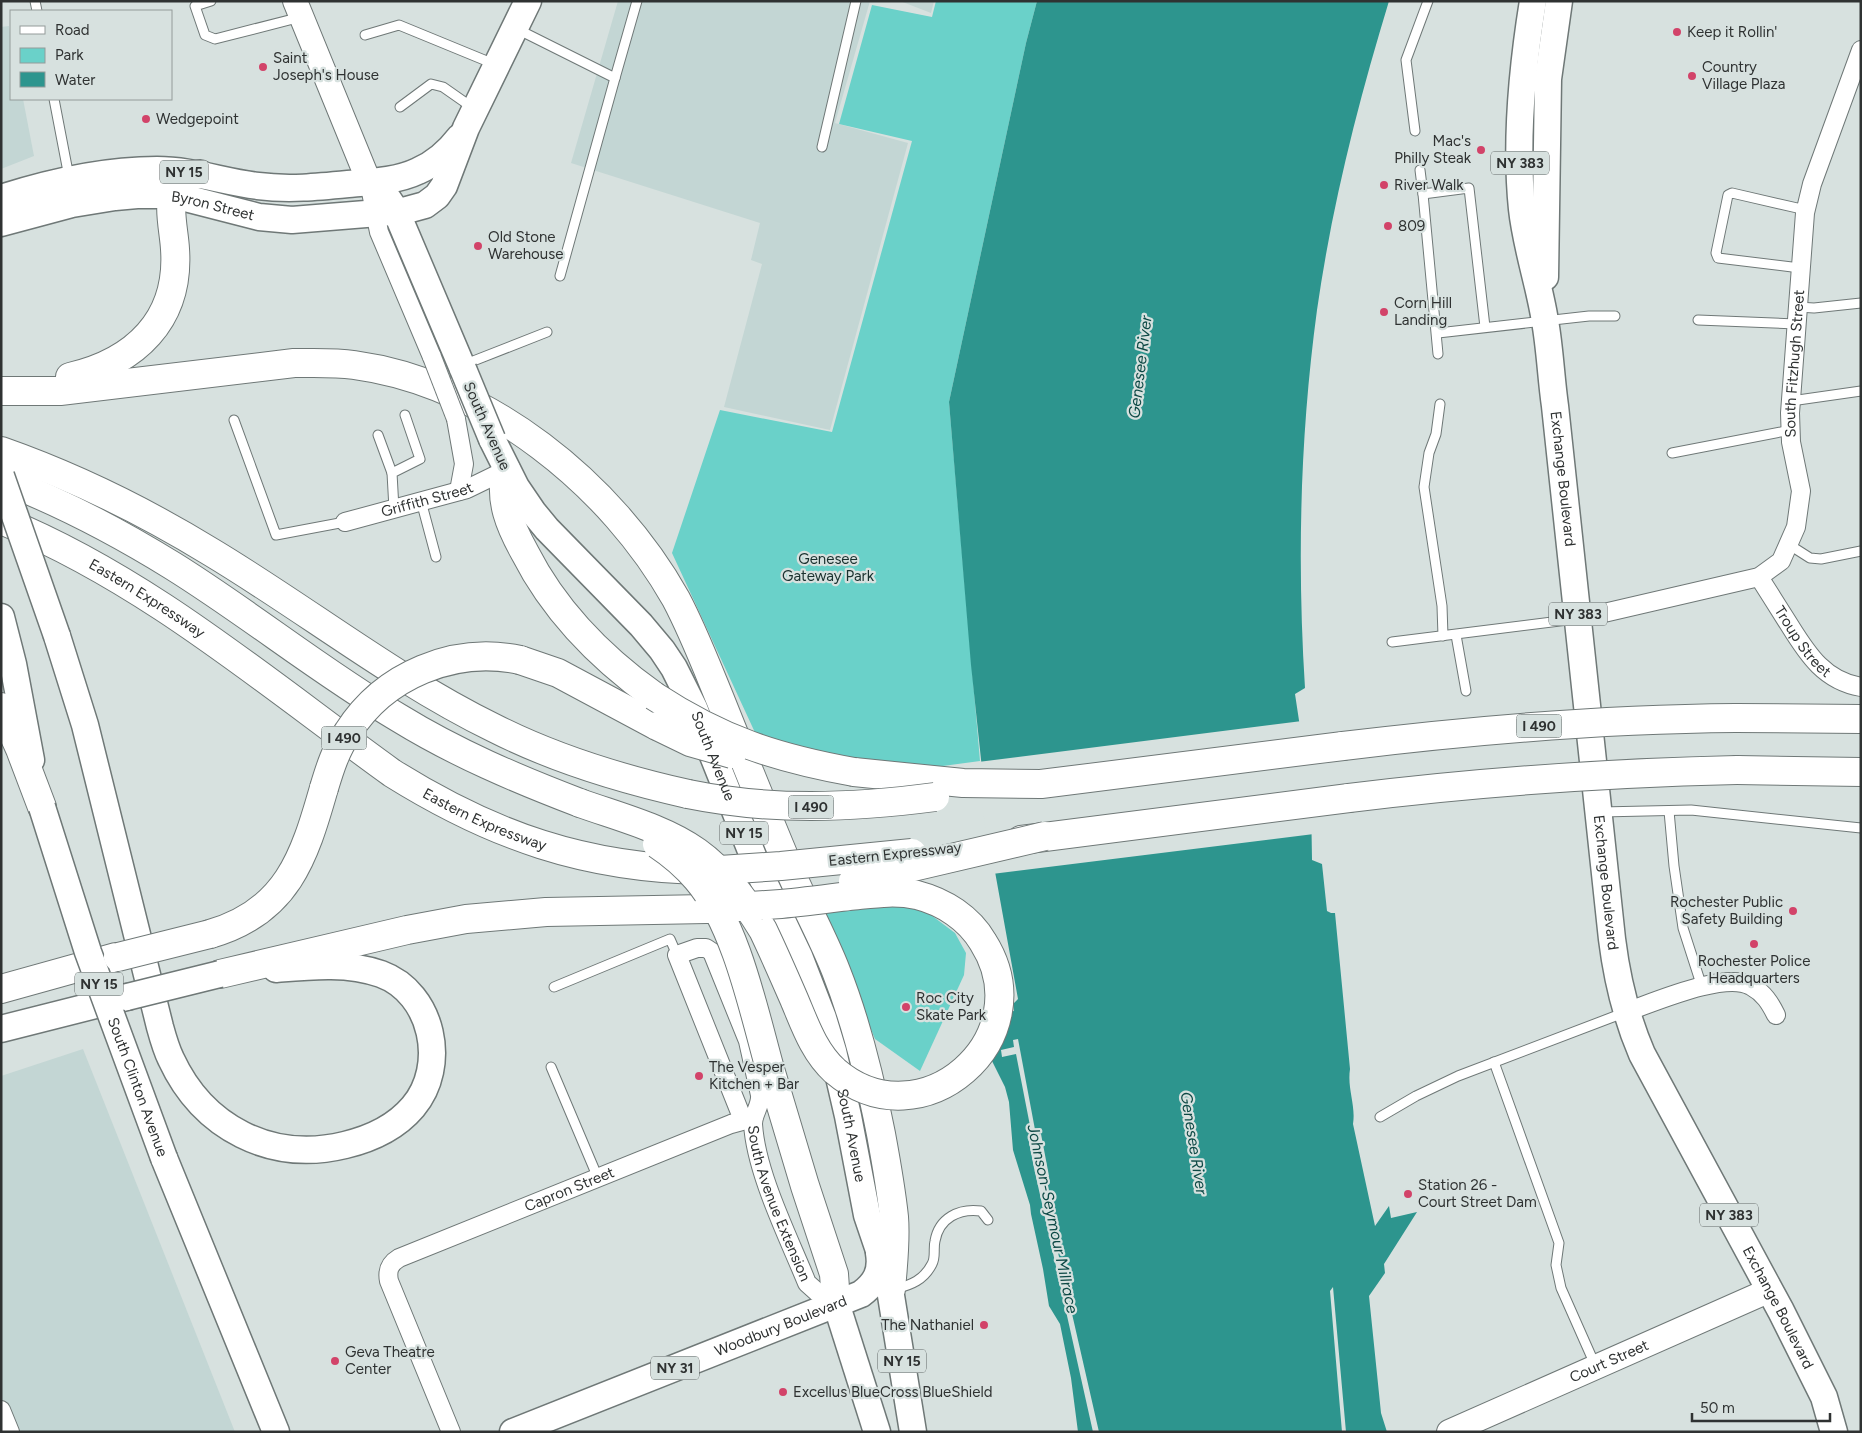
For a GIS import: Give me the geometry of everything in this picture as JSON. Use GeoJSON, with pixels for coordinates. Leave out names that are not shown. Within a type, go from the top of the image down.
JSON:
{"type":"FeatureCollection","features":[{"type":"Feature","properties":{"kind":"highway"},"geometry":{"type":"LineString","coordinates":[[1,385],[51,380],[89,372],[125,355],[146,338],[161,318],[172,288],[176,260],[172,216],[175,187],[182,179],[200,174]]}},
{"type":"Feature","properties":{"kind":"highway"},"geometry":{"type":"LineString","coordinates":[[1,391],[60,391],[294,363],[318,362],[366,367],[426,383],[498,418],[547,451],[599,497],[645,551],[683,613],[792,877],[830,956],[849,1004],[871,1085],[889,1181],[895,1233],[882,1292]]}},
{"type":"Feature","properties":{"kind":"highway","name":"I 490"},"geometry":{"type":"LineString","coordinates":[[1,451],[73,479],[154,519],[239,569],[434,696],[493,728],[584,766],[649,785],[746,804],[812,807],[878,804],[1352,745],[1507,728],[1632,720],[1736,718],[1861,719]]}},
{"type":"Feature","properties":{"kind":"highway"},"geometry":{"type":"LineString","coordinates":[[506,470],[503,487],[506,510],[517,539],[542,583],[586,639],[624,673],[654,696],[706,727],[742,743],[782,756],[854,772]]}},
{"type":"Feature","properties":{"kind":"highway"},"geometry":{"type":"LineString","coordinates":[[1,478],[65,507],[141,547],[191,578],[339,679],[412,726],[480,762],[628,826],[656,843],[678,860],[704,888],[722,920],[736,952],[805,1186],[834,1274],[836,1303]]}},
{"type":"Feature","properties":{"kind":"highway","name":"Eastern Expressway"},"geometry":{"type":"LineString","coordinates":[[1,520],[66,550],[130,586],[231,655],[392,773],[421,792],[465,816],[528,841],[594,859],[662,868],[720,870],[892,855],[1045,836]]}},
{"type":"Feature","properties":{"kind":"highway"},"geometry":{"type":"LineString","coordinates":[[1,989],[210,934],[232,927],[248,919],[282,888],[297,866],[308,842],[334,758],[348,731],[367,707],[398,682],[435,664],[491,657],[520,660],[558,673],[690,742],[737,756],[783,764],[954,783],[1041,784]]}},
{"type":"Feature","properties":{"kind":"highway"},"geometry":{"type":"LineString","coordinates":[[1,706],[42,807]]}},
{"type":"Feature","properties":{"kind":"highway","name":"I 490"},"geometry":{"type":"LineString","coordinates":[[1045,836],[1443,787],[1576,776],[1737,770],[1861,772]]}},
{"type":"Feature","properties":{"kind":"highway"},"geometry":{"type":"LineString","coordinates":[[220,974],[387,934],[466,919],[546,912],[707,909],[742,907],[750,906],[759,906],[888,893],[916,895],[938,903],[960,916],[975,930],[986,946],[995,964],[999,982],[1000,1003],[997,1021],[990,1038],[977,1059],[965,1071],[941,1086],[924,1092],[890,1095],[866,1089],[849,1081],[830,1066],[816,1048],[762,930],[750,909],[747,905],[744,900],[717,869],[695,850],[677,840],[580,804]]}},
{"type":"Feature","properties":{"kind":"highway"},"geometry":{"type":"LineString","coordinates":[[707,909],[892,873],[1045,836]]}},
{"type":"Feature","properties":{"kind":"main road","name":"NY 15"},"geometry":{"type":"LineString","coordinates":[[385,212],[410,210],[425,205],[441,192],[471,119],[528,1]]}},
{"type":"Feature","properties":{"kind":"main road","name":"Exchange Boulevard"},"geometry":{"type":"LineString","coordinates":[[1533,1],[1523,82],[1520,141],[1521,188],[1527,243],[1545,320],[1614,956],[1626,1012],[1642,1054],[1770,1290],[1824,1397],[1834,1432]]}},
{"type":"Feature","properties":{"kind":"main road","name":"Exchange Boulevard"},"geometry":{"type":"LineString","coordinates":[[1545,320],[1548,79],[1559,1]]}},
{"type":"Feature","properties":{"kind":"main road","name":"NY 15"},"geometry":{"type":"LineString","coordinates":[[368,182],[399,177],[420,170],[436,161],[450,148],[471,119]]}},
{"type":"Feature","properties":{"kind":"main road","name":"Byron Street"},"geometry":{"type":"LineString","coordinates":[[1,198],[70,180],[141,170],[168,170],[200,174],[255,186],[276,188],[320,187],[368,182]]}},
{"type":"Feature","properties":{"kind":"main road","name":"South Avenue"},"geometry":{"type":"LineString","coordinates":[[368,182],[382,193],[385,212],[462,367],[506,470],[526,503],[547,529],[641,625],[662,650],[687,693],[761,876],[799,956],[823,1018],[841,1084],[867,1215],[879,1250],[882,1292],[913,1432]]}},
{"type":"Feature","properties":{"kind":"main road","name":"Byron Street"},"geometry":{"type":"LineString","coordinates":[[1,223],[40,211],[89,200],[137,195],[173,197],[197,201],[259,217],[282,220],[308,220],[385,212]]}},
{"type":"Feature","properties":{"kind":"main road"},"geometry":{"type":"LineString","coordinates":[[1,478],[57,636],[87,733],[160,1027],[171,1059],[192,1094],[214,1117],[241,1134],[270,1146],[300,1151],[332,1148],[365,1139],[400,1119],[419,1099],[427,1083],[432,1065],[432,1039],[421,1010],[408,992],[396,982],[372,971],[336,966],[220,974],[127,997],[1,1030]]}},
{"type":"Feature","properties":{"kind":"main road","name":"South Clinton Avenue"},"geometry":{"type":"LineString","coordinates":[[3,625],[42,807],[90,959],[164,1158],[276,1432]]}},
{"type":"Feature","properties":{"kind":"main road","name":"Woodbury Boulevard"},"geometry":{"type":"LineString","coordinates":[[513,1432],[861,1294],[876,1280],[880,1269],[879,1250]]}},
{"type":"Feature","properties":{"kind":"main road"},"geometry":{"type":"LineString","coordinates":[[836,1303],[878,1432]]}},
{"type":"Feature","properties":{"kind":"main road","name":"Exchange Boulevard"},"geometry":{"type":"LineString","coordinates":[[1824,1397],[1855,1432]]}},
{"type":"Feature","properties":{"kind":"street","name":"South Avenue"},"geometry":{"type":"LineString","coordinates":[[298,9],[368,182]]}},
{"type":"Feature","properties":{"kind":"street","name":"South Fitzhugh Street"},"geometry":{"type":"LineString","coordinates":[[1578,619],[1759,577],[1780,561],[1796,527],[1801,491],[1790,430],[1800,268],[1806,210],[1812,184],[1861,50]]}},
{"type":"Feature","properties":{"kind":"street","name":"South Avenue"},"geometry":{"type":"LineString","coordinates":[[385,212],[381,239],[432,357],[456,419],[464,464],[459,491]]}},
{"type":"Feature","properties":{"kind":"street","name":"Griffith Street"},"geometry":{"type":"LineString","coordinates":[[345,522],[475,486],[506,470]]}},
{"type":"Feature","properties":{"kind":"street","name":"Troup Street"},"geometry":{"type":"LineString","coordinates":[[1759,577],[1813,661],[1831,676],[1843,682],[1861,686]]}},
{"type":"Feature","properties":{"kind":"street","name":"South Avenue Extension"},"geometry":{"type":"LineString","coordinates":[[748,1119],[760,1100],[751,1052],[716,960],[712,952],[706,948],[697,948],[676,955],[754,1134],[765,1176],[807,1283],[817,1292],[836,1303]]}},
{"type":"Feature","properties":{"kind":"street"},"geometry":{"type":"LineString","coordinates":[[1626,1012],[1702,987],[1723,981],[1734,981],[1750,985],[1765,996],[1776,1015]]}},
{"type":"Feature","properties":{"kind":"street","name":"Capron Street"},"geometry":{"type":"LineString","coordinates":[[450,1432],[391,1287],[388,1276],[390,1267],[399,1258],[748,1119]]}},
{"type":"Feature","properties":{"kind":"street","name":"Court Street"},"geometry":{"type":"LineString","coordinates":[[1449,1432],[1770,1290]]}},
{"type":"Feature","properties":{"kind":"street"},"geometry":{"type":"LineString","coordinates":[[1,1410],[10,1432]]}},
{"type":"Feature","properties":{"kind":"lane"},"geometry":{"type":"LineString","coordinates":[[211,1],[195,6],[205,35],[215,39],[298,9]]}},
{"type":"Feature","properties":{"kind":"lane"},"geometry":{"type":"LineString","coordinates":[[560,276],[637,1]]}},
{"type":"Feature","properties":{"kind":"lane"},"geometry":{"type":"LineString","coordinates":[[822,147],[856,1]]}},
{"type":"Feature","properties":{"kind":"lane"},"geometry":{"type":"LineString","coordinates":[[1415,131],[1406,60],[1428,1]]}},
{"type":"Feature","properties":{"kind":"lane"},"geometry":{"type":"LineString","coordinates":[[365,35],[399,25],[497,65]]}},
{"type":"Feature","properties":{"kind":"lane"},"geometry":{"type":"LineString","coordinates":[[515,28],[615,78]]}},
{"type":"Feature","properties":{"kind":"lane"},"geometry":{"type":"LineString","coordinates":[[400,107],[431,84],[443,87],[471,119]]}},
{"type":"Feature","properties":{"kind":"lane"},"geometry":{"type":"LineString","coordinates":[[54,100],[70,180]]}},
{"type":"Feature","properties":{"kind":"lane"},"geometry":{"type":"LineString","coordinates":[[1420,170],[1438,333],[1438,354]]}},
{"type":"Feature","properties":{"kind":"lane"},"geometry":{"type":"LineString","coordinates":[[1423,194],[1469,188],[1486,328]]}},
{"type":"Feature","properties":{"kind":"lane"},"geometry":{"type":"LineString","coordinates":[[1800,268],[1718,258],[1716,253],[1728,196],[1732,193],[1806,210]]}},
{"type":"Feature","properties":{"kind":"lane"},"geometry":{"type":"LineString","coordinates":[[1698,320],[1797,316],[1814,308],[1861,303]]}},
{"type":"Feature","properties":{"kind":"lane"},"geometry":{"type":"LineString","coordinates":[[1438,333],[1545,320],[1615,316]]}},
{"type":"Feature","properties":{"kind":"lane"},"geometry":{"type":"LineString","coordinates":[[462,367],[546,332]]}},
{"type":"Feature","properties":{"kind":"lane"},"geometry":{"type":"LineString","coordinates":[[1791,400],[1861,391]]}},
{"type":"Feature","properties":{"kind":"lane"},"geometry":{"type":"LineString","coordinates":[[1440,404],[1436,434],[1429,453],[1424,487],[1442,606],[1443,636]]}},
{"type":"Feature","properties":{"kind":"lane"},"geometry":{"type":"LineString","coordinates":[[392,473],[420,459],[405,415]]}},
{"type":"Feature","properties":{"kind":"lane"},"geometry":{"type":"LineString","coordinates":[[234,420],[276,535],[345,522]]}},
{"type":"Feature","properties":{"kind":"lane"},"geometry":{"type":"LineString","coordinates":[[1672,453],[1790,430]]}},
{"type":"Feature","properties":{"kind":"lane"},"geometry":{"type":"LineString","coordinates":[[378,435],[392,473],[394,509]]}},
{"type":"Feature","properties":{"kind":"lane"},"geometry":{"type":"LineString","coordinates":[[421,502],[436,557]]}},
{"type":"Feature","properties":{"kind":"lane"},"geometry":{"type":"LineString","coordinates":[[1788,544],[1810,558],[1821,559],[1861,551]]}},
{"type":"Feature","properties":{"kind":"lane"},"geometry":{"type":"LineString","coordinates":[[1392,642],[1578,619]]}},
{"type":"Feature","properties":{"kind":"lane"},"geometry":{"type":"LineString","coordinates":[[1456,635],[1466,691]]}},
{"type":"Feature","properties":{"kind":"lane"},"geometry":{"type":"LineString","coordinates":[[1599,812],[1691,810],[1861,828]]}},
{"type":"Feature","properties":{"kind":"lane"},"geometry":{"type":"LineString","coordinates":[[1669,811],[1674,866],[1683,928],[1702,987]]}},
{"type":"Feature","properties":{"kind":"lane"},"geometry":{"type":"LineString","coordinates":[[554,987],[670,939],[676,955]]}},
{"type":"Feature","properties":{"kind":"lane"},"geometry":{"type":"LineString","coordinates":[[1380,1116],[1424,1092],[1494,1062],[1626,1012]]}},
{"type":"Feature","properties":{"kind":"lane"},"geometry":{"type":"LineString","coordinates":[[1494,1062],[1559,1242],[1556,1265],[1561,1288],[1596,1367]]}},
{"type":"Feature","properties":{"kind":"lane"},"geometry":{"type":"LineString","coordinates":[[551,1067],[598,1178]]}},
{"type":"Feature","properties":{"kind":"lane"},"geometry":{"type":"LineString","coordinates":[[836,1303],[912,1285],[928,1270],[935,1258],[934,1242],[937,1233],[947,1219],[964,1210],[973,1210],[981,1211],[988,1220]]}},
{"type":"Feature","properties":{"kind":"shaded area"},"geometry":{"type":"Polygon","coordinates":[[[618,1],[870,1],[835,123],[908,143],[830,430],[724,407],[762,264],[751,260],[760,223],[571,163],[618,1]]]}},
{"type":"Feature","properties":{"kind":"shaded area"},"geometry":{"type":"Polygon","coordinates":[[[900,1],[934,1],[931,13],[900,1]]]}},
{"type":"Feature","properties":{"kind":"shaded area"},"geometry":{"type":"Polygon","coordinates":[[[9,26],[10,32],[10,100],[23,100],[34,156],[1,169],[1,27],[9,26]]]}},
{"type":"Feature","properties":{"kind":"shaded area"},"geometry":{"type":"Polygon","coordinates":[[[83,1049],[235,1432],[1,1432],[1,1076],[83,1049]]]}},
{"type":"Feature","properties":{"kind":"green space","name":"Genesee Gateway Park"},"geometry":{"type":"Polygon","coordinates":[[[936,1],[1037,1],[1026,43],[949,402],[980,761],[928,768],[803,750],[758,739],[672,553],[720,410],[832,432],[912,141],[839,124],[872,5],[932,17],[936,1]]]}},
{"type":"Feature","properties":{"kind":"green space","name":"Roc City Skate Park"},"geometry":{"type":"Polygon","coordinates":[[[892,901],[927,912],[955,933],[966,953],[964,975],[920,1071],[875,1039],[822,911],[892,901]]]}},
{"type":"Feature","properties":{"kind":"water"},"geometry":{"type":"Polygon","coordinates":[[[1037,1],[1389,1],[1347,154],[1330,232],[1317,310],[1307,404],[1302,499],[1301,594],[1305,688],[1295,694],[1311,800],[1312,860],[1322,864],[1327,911],[1335,913],[1350,1069],[1353,1124],[1375,1226],[1389,1206],[1391,1218],[1417,1212],[1384,1264],[1385,1273],[1369,1296],[1381,1413],[1387,1432],[1346,1432],[1333,1287],[1330,1291],[1342,1432],[1099,1432],[1041,1178],[1049,1176],[1041,1134],[1036,1135],[1018,1039],[1013,1040],[1014,1047],[1001,1050],[1002,1057],[1016,1054],[1032,1136],[1028,1137],[1034,1168],[1093,1432],[1078,1432],[1071,1378],[1060,1324],[1049,1306],[1030,1205],[1013,1150],[1009,1102],[1005,1087],[991,1059],[991,1015],[1014,1011],[1013,1004],[1018,999],[990,844],[971,665],[949,402],[1026,43],[1037,1]]]}},
{"type":"Feature","properties":{"kind":"pier"},"geometry":{"type":"Polygon","coordinates":[[[1302,721],[1313,799],[1314,834],[992,874],[978,762],[1302,721]]]}},
{"type":"Feature","properties":{"kind":"place","name":"Keep it Rollin'"},"geometry":{"type":"Point","coordinates":[1677,32]}},
{"type":"Feature","properties":{"kind":"place","name":"Saint Joseph's House"},"geometry":{"type":"Point","coordinates":[263,67]}},
{"type":"Feature","properties":{"kind":"place","name":"Country Village Plaza"},"geometry":{"type":"Point","coordinates":[1692,76]}},
{"type":"Feature","properties":{"kind":"place","name":"Wedgepoint"},"geometry":{"type":"Point","coordinates":[146,119]}},
{"type":"Feature","properties":{"kind":"place","name":"Mac's Philly Steak"},"geometry":{"type":"Point","coordinates":[1481,150]}},
{"type":"Feature","properties":{"kind":"place","name":"River Walk"},"geometry":{"type":"Point","coordinates":[1384,185]}},
{"type":"Feature","properties":{"kind":"place","name":"809"},"geometry":{"type":"Point","coordinates":[1388,226]}},
{"type":"Feature","properties":{"kind":"place","name":"Old Stone Warehouse"},"geometry":{"type":"Point","coordinates":[478,246]}},
{"type":"Feature","properties":{"kind":"place","name":"Corn Hill Landing"},"geometry":{"type":"Point","coordinates":[1384,312]}},
{"type":"Feature","properties":{"kind":"place","name":"Rochester Public Safety Building"},"geometry":{"type":"Point","coordinates":[1793,911]}},
{"type":"Feature","properties":{"kind":"place","name":"Rochester Police Headquarters"},"geometry":{"type":"Point","coordinates":[1754,944]}},
{"type":"Feature","properties":{"kind":"place","name":"Roc City Skate Park"},"geometry":{"type":"Point","coordinates":[906,1007]}},
{"type":"Feature","properties":{"kind":"place","name":"The Vesper Kitchen + Bar"},"geometry":{"type":"Point","coordinates":[699,1076]}},
{"type":"Feature","properties":{"kind":"place","name":"Station 26 - Court Street Dam"},"geometry":{"type":"Point","coordinates":[1408,1194]}},
{"type":"Feature","properties":{"kind":"place","name":"The Nathaniel"},"geometry":{"type":"Point","coordinates":[984,1325]}},
{"type":"Feature","properties":{"kind":"place","name":"Geva Theatre Center"},"geometry":{"type":"Point","coordinates":[335,1361]}},
{"type":"Feature","properties":{"kind":"place","name":"Excellus BlueCross BlueShield"},"geometry":{"type":"Point","coordinates":[783,1392]}},
{"type":"Feature","properties":{"kind":"water label","name":"Genesee River"},"geometry":{"type":"Point","coordinates":[1140,367]}},
{"type":"Feature","properties":{"kind":"water label","name":"Genesee River"},"geometry":{"type":"Point","coordinates":[1194,1143]}},
{"type":"Feature","properties":{"kind":"water label","name":"Johnson-Seymour Millrace"},"geometry":{"type":"Point","coordinates":[1053,1219]}}]}
